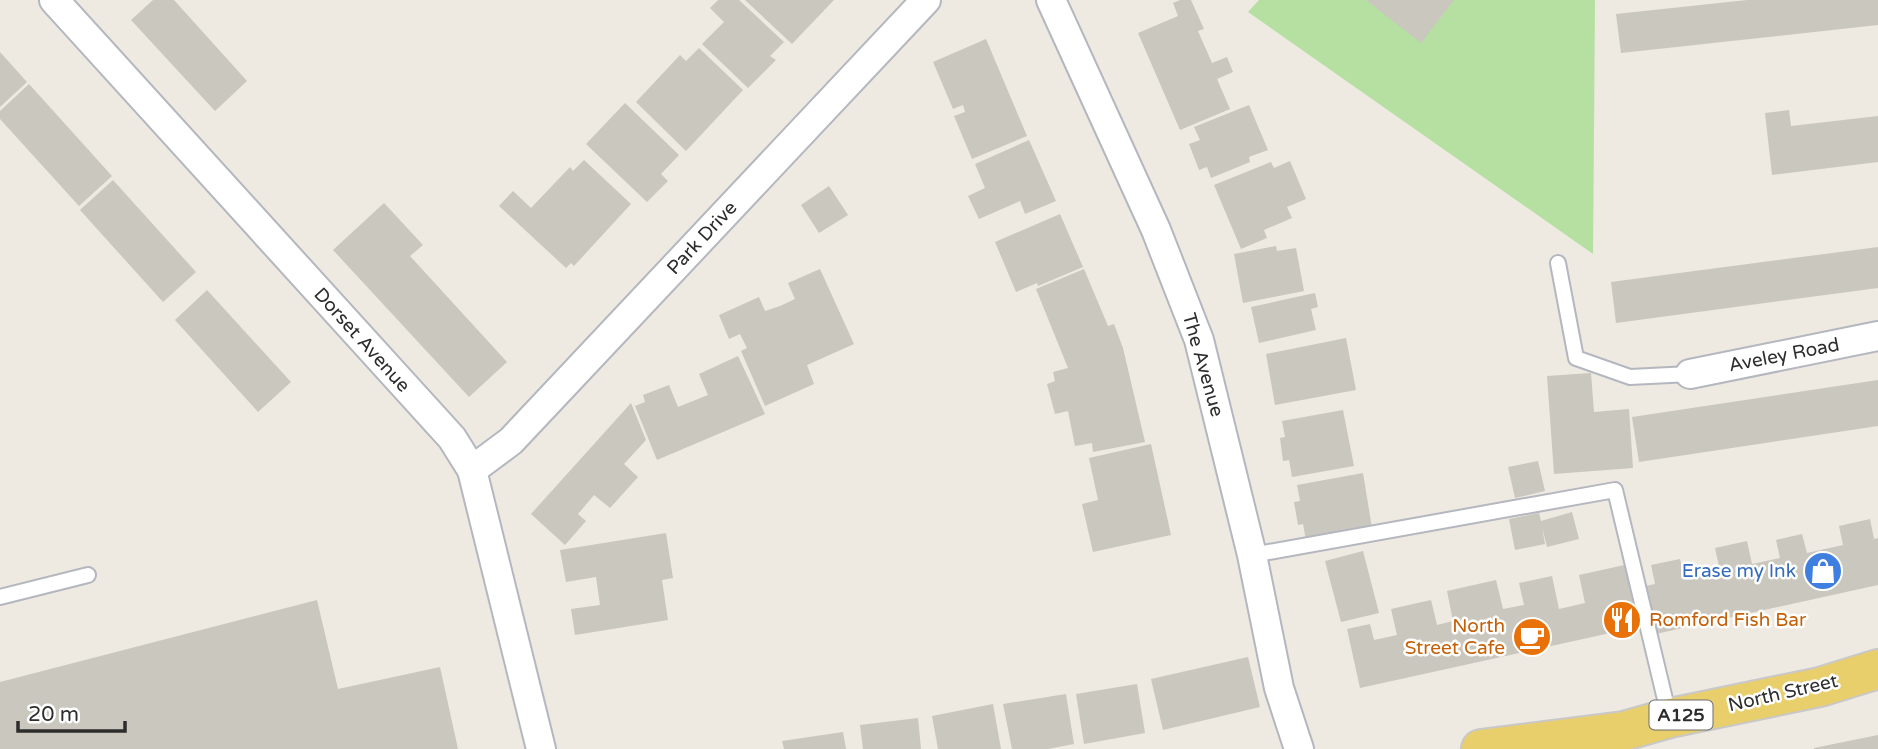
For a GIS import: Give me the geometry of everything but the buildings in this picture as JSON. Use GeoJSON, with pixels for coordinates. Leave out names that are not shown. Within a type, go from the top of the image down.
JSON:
{"type":"FeatureCollection","features":[{"type":"Feature","properties":{"kind":"main road","name":"North Street"},"geometry":{"type":"LineString","coordinates":[[1481,749],[1625,740],[1670,718],[1821,687],[1878,669]]}},
{"type":"Feature","properties":{"kind":"street","name":"Dorset Avenue"},"geometry":{"type":"LineString","coordinates":[[54,0],[452,438],[472,470],[541,749]]}},
{"type":"Feature","properties":{"kind":"street","name":"Park Drive"},"geometry":{"type":"LineString","coordinates":[[472,470],[511,441],[926,0]]}},
{"type":"Feature","properties":{"kind":"street","name":"The Avenue"},"geometry":{"type":"LineString","coordinates":[[1051,0],[1156,230],[1199,340],[1252,555],[1279,688],[1299,749]]}},
{"type":"Feature","properties":{"kind":"street","name":"Aveley Road"},"geometry":{"type":"LineString","coordinates":[[1690,374],[1878,336]]}},
{"type":"Feature","properties":{"kind":"lane"},"geometry":{"type":"LineString","coordinates":[[1558,263],[1576,358],[1630,377],[1690,374]]}},
{"type":"Feature","properties":{"kind":"lane"},"geometry":{"type":"LineString","coordinates":[[1252,555],[1615,490],[1670,718]]}},
{"type":"Feature","properties":{"kind":"lane"},"geometry":{"type":"LineString","coordinates":[[0,597],[88,576]]}},
{"type":"Feature","properties":{"kind":"green space"},"geometry":{"type":"Polygon","coordinates":[[[1259,0],[1595,0],[1593,254],[1248,12],[1259,0]]]}},
{"type":"Feature","properties":{"kind":"place","name":"Erase my Ink"},"geometry":{"type":"Point","coordinates":[1823,571]}},
{"type":"Feature","properties":{"kind":"place","name":"Romford Fish Bar"},"geometry":{"type":"Point","coordinates":[1622,620]}},
{"type":"Feature","properties":{"kind":"place","name":"North Street Cafe"},"geometry":{"type":"Point","coordinates":[1532,637]}}]}
